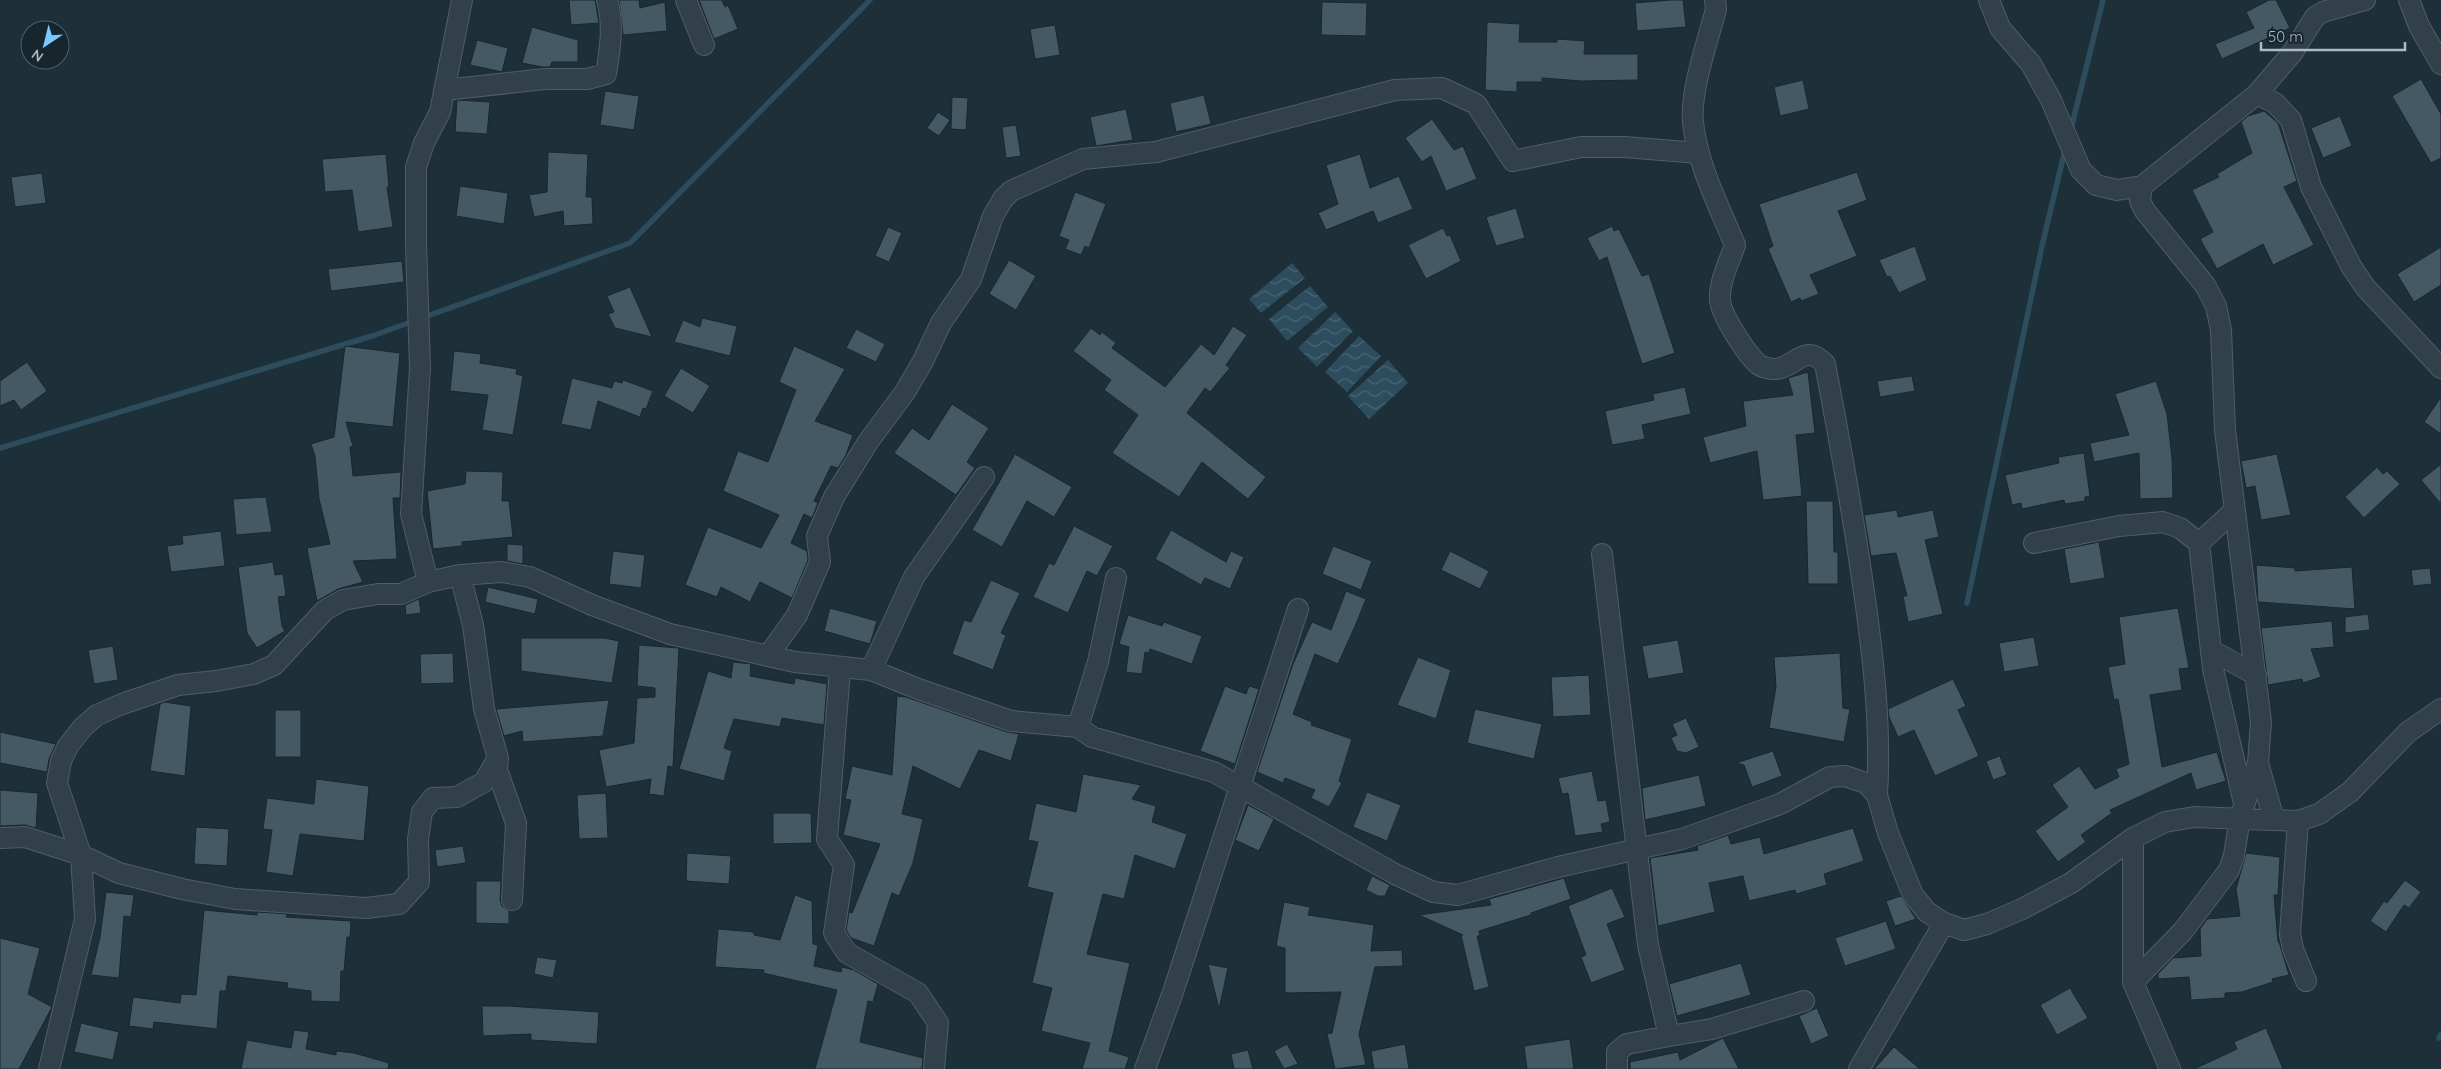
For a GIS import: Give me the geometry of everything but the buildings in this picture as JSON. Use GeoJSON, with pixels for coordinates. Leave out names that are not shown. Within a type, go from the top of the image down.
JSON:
{"type":"FeatureCollection","features":[{"type":"Feature","properties":{"kind":"street"},"geometry":{"type":"LineString","coordinates":[[428,582],[411,514],[420,368],[416,244],[416,167],[424,143],[440,112],[462,0]]}},
{"type":"Feature","properties":{"kind":"street"},"geometry":{"type":"LineString","coordinates":[[444,90],[545,79],[587,79],[606,74],[611,43],[607,0]]}},
{"type":"Feature","properties":{"kind":"street"},"geometry":{"type":"LineString","coordinates":[[686,0],[704,45]]}},
{"type":"Feature","properties":{"kind":"street"},"geometry":{"type":"LineString","coordinates":[[1715,0],[1716,10],[1694,98],[1692,121],[1699,153],[1735,245],[1721,282],[1720,302],[1738,339],[1760,366],[1775,369],[1809,354],[1817,356],[1825,364],[1852,505],[1876,678],[1879,766],[1877,795],[1888,833],[1913,895],[1927,912],[1944,923],[1964,930],[1987,924],[2022,909],[2071,883],[2133,838],[2165,822],[2242,811],[2274,820],[2298,821],[2319,814],[2350,792],[2408,732],[2441,709]]}},
{"type":"Feature","properties":{"kind":"street"},"geometry":{"type":"LineString","coordinates":[[1990,0],[2000,28],[2031,64],[2051,100],[2081,170],[2096,185],[2118,190],[2142,186],[2257,94],[2293,52],[2315,17],[2323,12],[2365,0]]}},
{"type":"Feature","properties":{"kind":"street"},"geometry":{"type":"LineString","coordinates":[[2408,0],[2418,26],[2441,64]]}},
{"type":"Feature","properties":{"kind":"street"},"geometry":{"type":"LineString","coordinates":[[768,656],[797,615],[820,562],[817,536],[834,497],[868,442],[904,392],[923,361],[941,322],[971,280],[993,216],[1003,199],[1011,191],[1083,159],[1156,152],[1395,90],[1442,88],[1476,104],[1513,160],[1582,147],[1624,147],[1699,153]]}},
{"type":"Feature","properties":{"kind":"street"},"geometry":{"type":"LineString","coordinates":[[2257,94],[2275,104],[2292,120],[2311,187],[2351,266],[2365,287],[2441,368]]}},
{"type":"Feature","properties":{"kind":"street"},"geometry":{"type":"LineString","coordinates":[[2133,982],[2183,931],[2229,870],[2234,855],[2242,811],[2258,763],[2261,722],[2225,430],[2221,330],[2216,306],[2205,285],[2145,211],[2140,201],[2142,186]]}},
{"type":"Feature","properties":{"kind":"street"},"geometry":{"type":"LineString","coordinates":[[871,670],[914,577],[984,478]]}},
{"type":"Feature","properties":{"kind":"street"},"geometry":{"type":"LineString","coordinates":[[2199,543],[2235,510]]}},
{"type":"Feature","properties":{"kind":"street"},"geometry":{"type":"LineString","coordinates":[[2034,543],[2118,526],[2163,522],[2180,528],[2199,543],[2213,669],[2242,811]]}},
{"type":"Feature","properties":{"kind":"street"},"geometry":{"type":"LineString","coordinates":[[1602,554],[1648,945],[1669,1036]]}},
{"type":"Feature","properties":{"kind":"street"},"geometry":{"type":"LineString","coordinates":[[49,1069],[85,919],[80,855],[58,783],[61,761],[68,746],[83,727],[97,715],[178,684],[216,681],[254,674],[274,665],[320,615],[343,600],[378,594],[401,594],[428,582],[460,575],[502,572],[530,577],[592,606],[670,634],[768,656],[840,669],[871,670],[921,690],[1011,721],[1078,727],[1092,737],[1214,772],[1395,874],[1433,892],[1447,895],[1458,895],[1558,867],[1682,839],[1780,804],[1830,777],[1845,776],[1857,778],[1866,783],[1877,795]]}},
{"type":"Feature","properties":{"kind":"street"},"geometry":{"type":"LineString","coordinates":[[460,575],[473,625],[484,709],[498,758],[497,770],[516,823],[512,900]]}},
{"type":"Feature","properties":{"kind":"street"},"geometry":{"type":"LineString","coordinates":[[1078,727],[1098,662],[1116,578]]}},
{"type":"Feature","properties":{"kind":"street"},"geometry":{"type":"LineString","coordinates":[[1145,1069],[1179,974],[1239,785],[1298,609]]}},
{"type":"Feature","properties":{"kind":"street"},"geometry":{"type":"LineString","coordinates":[[2211,650],[2256,675]]}},
{"type":"Feature","properties":{"kind":"street"},"geometry":{"type":"LineString","coordinates":[[840,669],[827,838],[844,865],[834,933],[847,953],[918,993],[938,1023],[934,1069]]}},
{"type":"Feature","properties":{"kind":"street"},"geometry":{"type":"LineString","coordinates":[[0,838],[25,837],[80,855],[119,872],[182,889],[235,899],[366,908],[399,904],[419,882],[418,839],[422,812],[432,798],[457,797],[484,782],[498,758]]}},
{"type":"Feature","properties":{"kind":"street"},"geometry":{"type":"LineString","coordinates":[[2258,763],[2274,820]]}},
{"type":"Feature","properties":{"kind":"street"},"geometry":{"type":"LineString","coordinates":[[2298,821],[2290,934],[2293,949],[2306,981]]}},
{"type":"Feature","properties":{"kind":"street"},"geometry":{"type":"LineString","coordinates":[[2133,838],[2133,982],[2170,1069]]}},
{"type":"Feature","properties":{"kind":"street"},"geometry":{"type":"LineString","coordinates":[[1860,1069],[1944,923]]}},
{"type":"Feature","properties":{"kind":"street"},"geometry":{"type":"LineString","coordinates":[[1617,1069],[1617,1052],[1627,1044],[1712,1030],[1804,1001]]}},
{"type":"Feature","properties":{"kind":"water"},"geometry":{"type":"Polygon","coordinates":[[[1292,263],[1305,278],[1261,313],[1249,299],[1292,263]]]}},
{"type":"Feature","properties":{"kind":"water"},"geometry":{"type":"Polygon","coordinates":[[[1310,286],[1328,307],[1287,341],[1269,319],[1310,286]]]}},
{"type":"Feature","properties":{"kind":"water"},"geometry":{"type":"Polygon","coordinates":[[[1335,312],[1353,331],[1317,367],[1298,348],[1335,312]]]}},
{"type":"Feature","properties":{"kind":"water"},"geometry":{"type":"Polygon","coordinates":[[[1359,336],[1381,356],[1347,392],[1325,372],[1359,336]]]}},
{"type":"Feature","properties":{"kind":"water"},"geometry":{"type":"Polygon","coordinates":[[[1388,360],[1408,383],[1369,419],[1348,396],[1388,360]]]}},
{"type":"Feature","properties":{"kind":"waterway"},"geometry":{"type":"LineString","coordinates":[[422,318],[630,243],[870,0]]}},
{"type":"Feature","properties":{"kind":"waterway"},"geometry":{"type":"LineString","coordinates":[[2071,129],[2103,0]]}},
{"type":"Feature","properties":{"kind":"waterway"},"geometry":{"type":"LineString","coordinates":[[1967,603],[2042,246],[2065,150]]}},
{"type":"Feature","properties":{"kind":"waterway"},"geometry":{"type":"LineString","coordinates":[[0,448],[372,336],[414,321]]}},
{"type":"Feature","properties":{"kind":"waterway"},"geometry":{"type":"LineString","coordinates":[[2439,1038],[2441,1034]]}}]}
